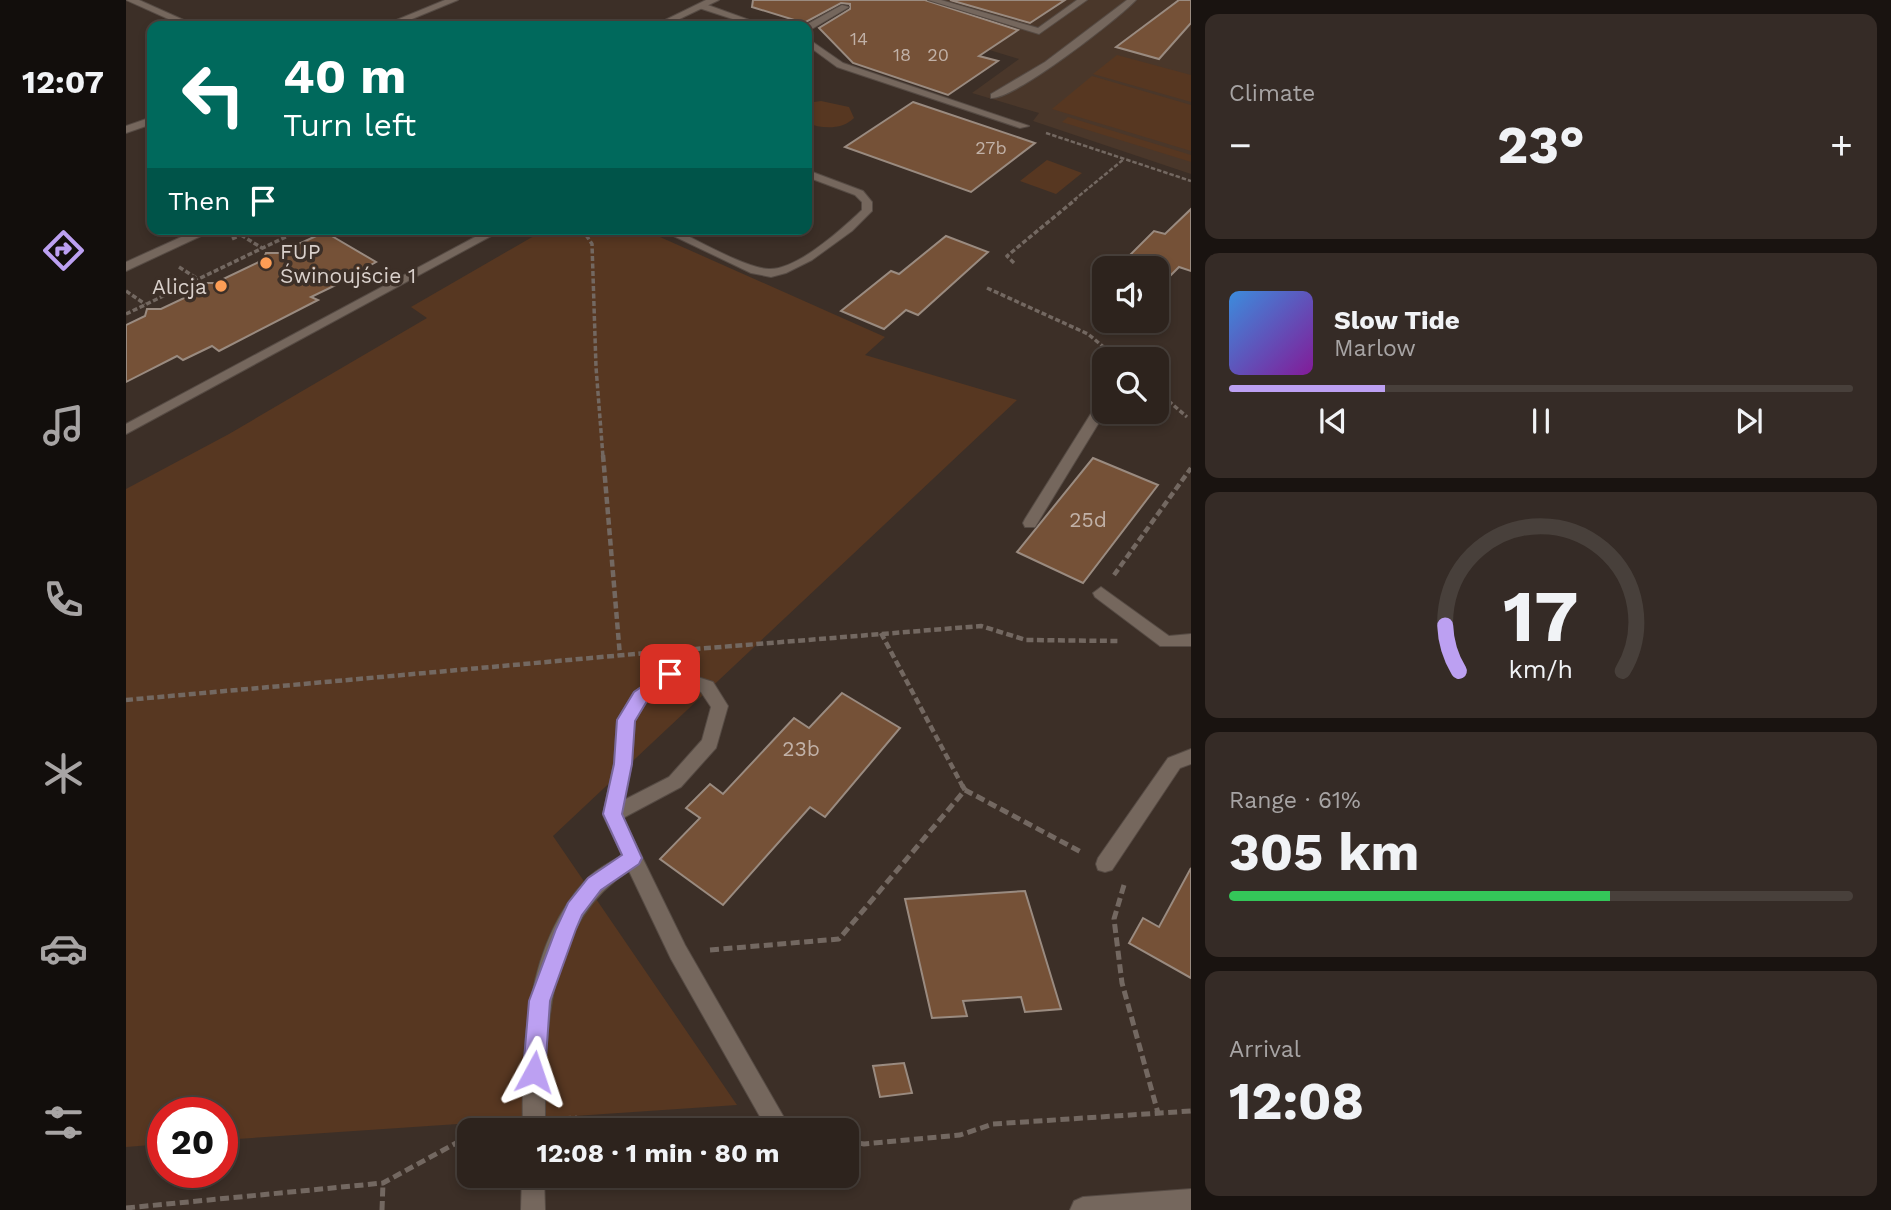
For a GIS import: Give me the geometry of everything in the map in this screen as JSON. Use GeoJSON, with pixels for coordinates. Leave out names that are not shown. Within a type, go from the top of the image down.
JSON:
{"type":"FeatureCollection","features":[{"type":"Feature","properties":{"kind":"street"},"geometry":{"type":"LineString","coordinates":[[131,0],[180,21]]}},
{"type":"Feature","properties":{"kind":"street"},"geometry":{"type":"LineString","coordinates":[[400,21],[453,0]]}},
{"type":"Feature","properties":{"kind":"street"},"geometry":{"type":"LineString","coordinates":[[669,21],[714,0]]}},
{"type":"Feature","properties":{"kind":"street"},"geometry":{"type":"LineString","coordinates":[[126,130],[147,122]]}},
{"type":"Feature","properties":{"kind":"street"},"geometry":{"type":"LineString","coordinates":[[126,267],[197,235]]}},
{"type":"Feature","properties":{"kind":"street"},"geometry":{"type":"LineString","coordinates":[[1083,1210],[1191,1202]]}},
{"type":"Feature","properties":{"kind":"lane"},"geometry":{"type":"LineString","coordinates":[[932,0],[1039,31],[1083,0]]}},
{"type":"Feature","properties":{"kind":"lane"},"geometry":{"type":"LineString","coordinates":[[994,96],[1016,85],[1084,38],[1132,0]]}},
{"type":"Feature","properties":{"kind":"lane"},"geometry":{"type":"LineString","coordinates":[[702,6],[747,21]]}},
{"type":"Feature","properties":{"kind":"lane"},"geometry":{"type":"LineString","coordinates":[[812,25],[845,7]]}},
{"type":"Feature","properties":{"kind":"lane"},"geometry":{"type":"LineString","coordinates":[[812,45],[840,65],[1024,126]]}},
{"type":"Feature","properties":{"kind":"lane"},"geometry":{"type":"LineString","coordinates":[[677,235],[755,271],[771,273],[785,270],[854,224],[867,211],[867,202],[859,193],[812,175]]}},
{"type":"Feature","properties":{"kind":"lane"},"geometry":{"type":"LineString","coordinates":[[126,430],[488,235]]}},
{"type":"Feature","properties":{"kind":"lane"},"geometry":{"type":"LineString","coordinates":[[1030,523],[1092,423]]}},
{"type":"Feature","properties":{"kind":"lane"},"geometry":{"type":"LineString","coordinates":[[1101,593],[1166,642],[1191,640]]}},
{"type":"Feature","properties":{"kind":"lane"},"geometry":{"type":"LineString","coordinates":[[612,814],[674,782],[710,743],[720,706],[707,687],[670,674],[640,697],[626,720],[623,764],[612,814],[678,952],[773,1118]]}},
{"type":"Feature","properties":{"kind":"lane"},"geometry":{"type":"LineString","coordinates":[[1105,864],[1174,763],[1191,756]]}},
{"type":"Feature","properties":{"kind":"lane"},"geometry":{"type":"LineString","coordinates":[[534,1118],[534,1072],[540,1001],[557,949],[575,909],[595,884],[633,858]]}},
{"type":"Feature","properties":{"kind":"lane"},"geometry":{"type":"LineString","coordinates":[[533,1188],[533,1210]]}},
{"type":"Feature","properties":{"kind":"path"},"geometry":{"type":"LineString","coordinates":[[1024,126],[1191,181]]}},
{"type":"Feature","properties":{"kind":"path"},"geometry":{"type":"LineString","coordinates":[[1014,263],[1007,256],[1124,159]]}},
{"type":"Feature","properties":{"kind":"path"},"geometry":{"type":"LineString","coordinates":[[241,235],[262,248]]}},
{"type":"Feature","properties":{"kind":"path"},"geometry":{"type":"LineString","coordinates":[[126,314],[289,235]]}},
{"type":"Feature","properties":{"kind":"path"},"geometry":{"type":"LineString","coordinates":[[586,235],[592,244],[596,367],[621,656]]}},
{"type":"Feature","properties":{"kind":"path"},"geometry":{"type":"LineString","coordinates":[[175,265],[198,279]]}},
{"type":"Feature","properties":{"kind":"path"},"geometry":{"type":"LineString","coordinates":[[987,288],[1088,334],[1104,347]]}},
{"type":"Feature","properties":{"kind":"path"},"geometry":{"type":"LineString","coordinates":[[126,291],[145,304]]}},
{"type":"Feature","properties":{"kind":"path"},"geometry":{"type":"LineString","coordinates":[[1169,401],[1187,417]]}},
{"type":"Feature","properties":{"kind":"path"},"geometry":{"type":"LineString","coordinates":[[1101,593],[1191,468]]}},
{"type":"Feature","properties":{"kind":"path"},"geometry":{"type":"LineString","coordinates":[[881,633],[965,790],[1105,864],[1126,878],[1114,919],[1122,983],[1158,1113]]}},
{"type":"Feature","properties":{"kind":"path"},"geometry":{"type":"LineString","coordinates":[[678,952],[839,939],[965,790]]}},
{"type":"Feature","properties":{"kind":"path"},"geometry":{"type":"LineString","coordinates":[[859,1142],[878,1143],[960,1135],[993,1124],[1191,1111]]}},
{"type":"Feature","properties":{"kind":"path"},"geometry":{"type":"LineString","coordinates":[[126,1208],[383,1183],[457,1143]]}},
{"type":"Feature","properties":{"kind":"path"},"geometry":{"type":"LineString","coordinates":[[382,1210],[383,1183]]}},
{"type":"Feature","properties":{"kind":"shaded area"},"geometry":{"type":"Polygon","coordinates":[[[897,0],[1191,0],[1191,174],[1033,121],[1039,113],[972,93],[1019,59],[872,14],[897,0]]]}},
{"type":"Feature","properties":{"kind":"shaded area"},"geometry":{"type":"Polygon","coordinates":[[[1117,55],[1191,75],[1191,102],[1093,74],[1117,55]]]}},
{"type":"Feature","properties":{"kind":"shaded area"},"geometry":{"type":"Polygon","coordinates":[[[1092,76],[1191,105],[1191,151],[1052,109],[1092,76]]]}},
{"type":"Feature","properties":{"kind":"shaded area"},"geometry":{"type":"Polygon","coordinates":[[[821,101],[849,107],[854,118],[844,125],[832,127],[812,124],[812,102],[821,101]]]}},
{"type":"Feature","properties":{"kind":"shaded area"},"geometry":{"type":"Polygon","coordinates":[[[1068,117],[1191,155],[1191,162],[1062,122],[1068,117]]]}},
{"type":"Feature","properties":{"kind":"shaded area"},"geometry":{"type":"Polygon","coordinates":[[[1047,160],[1082,173],[1056,194],[1020,181],[1047,160]]]}},
{"type":"Feature","properties":{"kind":"shaded area"},"geometry":{"type":"Polygon","coordinates":[[[536,235],[656,235],[885,337],[865,355],[1017,400],[553,836],[737,1105],[546,1118],[457,1118],[457,1124],[238,1139],[238,1097],[147,1097],[147,1145],[126,1147],[126,489],[229,434],[427,318],[411,307],[536,235]]]}},
{"type":"Feature","properties":{"kind":"building"},"geometry":{"type":"Polygon","coordinates":[[[753,0],[925,0],[1018,30],[979,56],[998,61],[948,95],[853,63],[819,28],[850,9],[850,4],[841,3],[808,21],[798,21],[752,7],[753,0]]]}},
{"type":"Feature","properties":{"kind":"building"},"geometry":{"type":"Polygon","coordinates":[[[950,0],[1065,0],[1030,23],[950,0]]]}},
{"type":"Feature","properties":{"kind":"building"},"geometry":{"type":"Polygon","coordinates":[[[1179,0],[1191,0],[1191,23],[1159,59],[1116,47],[1179,0]]]}},
{"type":"Feature","properties":{"kind":"building"},"geometry":{"type":"Polygon","coordinates":[[[913,102],[1035,143],[971,192],[845,147],[913,102]]]}},
{"type":"Feature","properties":{"kind":"building"},"geometry":{"type":"Polygon","coordinates":[[[1191,209],[1191,271],[1179,267],[1169,277],[1169,256],[1129,256],[1154,231],[1165,234],[1191,209]]]}},
{"type":"Feature","properties":{"kind":"building"},"geometry":{"type":"Polygon","coordinates":[[[318,235],[330,235],[376,262],[360,271],[363,272],[311,297],[318,300],[219,351],[212,346],[183,360],[177,356],[126,382],[126,325],[145,316],[147,309],[161,309],[199,291],[202,283],[215,283],[263,260],[266,253],[279,253],[318,235]]]}},
{"type":"Feature","properties":{"kind":"building"},"geometry":{"type":"Polygon","coordinates":[[[946,236],[988,252],[918,315],[906,310],[884,329],[841,311],[891,271],[899,274],[946,236]]]}},
{"type":"Feature","properties":{"kind":"building"},"geometry":{"type":"Polygon","coordinates":[[[1093,458],[1158,485],[1083,583],[1017,552],[1093,458]]]}},
{"type":"Feature","properties":{"kind":"building"},"geometry":{"type":"Polygon","coordinates":[[[842,693],[900,728],[825,817],[810,807],[723,905],[660,859],[700,818],[686,808],[710,784],[723,794],[794,718],[809,728],[842,693]]]}},
{"type":"Feature","properties":{"kind":"building"},"geometry":{"type":"Polygon","coordinates":[[[1191,868],[1191,978],[1129,943],[1143,918],[1159,927],[1191,868]]]}},
{"type":"Feature","properties":{"kind":"building"},"geometry":{"type":"Polygon","coordinates":[[[1025,891],[1061,1009],[1025,1012],[1021,997],[963,1001],[967,1016],[932,1018],[905,899],[1025,891]]]}},
{"type":"Feature","properties":{"kind":"building"},"geometry":{"type":"Polygon","coordinates":[[[904,1063],[912,1093],[880,1097],[873,1066],[904,1063]]]}},
{"type":"Feature","properties":{"kind":"place","name":"FUP Świnoujście 1"},"geometry":{"type":"Point","coordinates":[266,263]}},
{"type":"Feature","properties":{"kind":"place","name":"Alicja"},"geometry":{"type":"Point","coordinates":[221,286]}},
{"type":"Feature","properties":{"kind":"route"},"geometry":{"type":"LineString","coordinates":[[534,1072],[540,1001],[557,949],[575,909],[595,884],[633,858],[612,814],[623,764],[626,720],[640,697],[670,674]]}}]}
